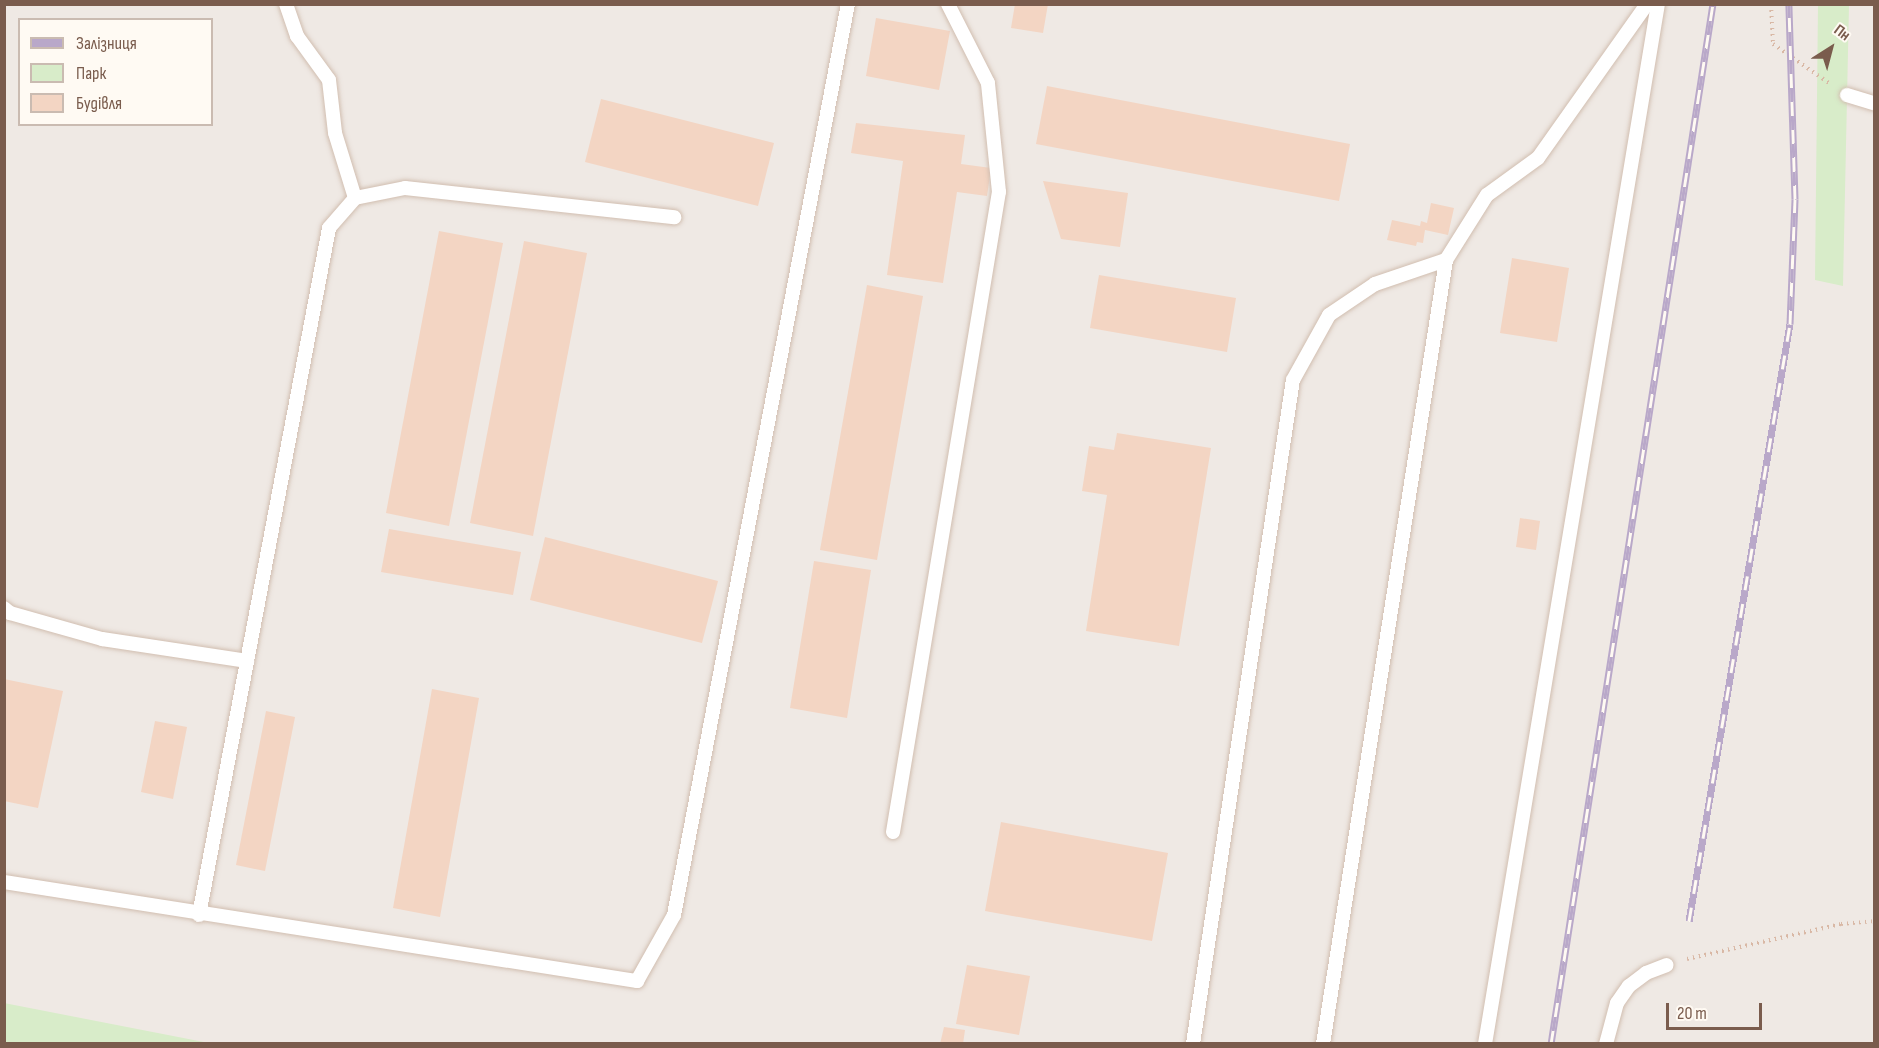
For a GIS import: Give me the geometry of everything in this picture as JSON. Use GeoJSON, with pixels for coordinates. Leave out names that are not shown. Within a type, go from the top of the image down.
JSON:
{"type":"FeatureCollection","features":[{"type":"Feature","properties":{"kind":"lane"},"geometry":{"type":"LineString","coordinates":[[286,4],[297,36],[329,80],[335,133],[355,198]]}},
{"type":"Feature","properties":{"kind":"lane"},"geometry":{"type":"LineString","coordinates":[[4,882],[199,915],[637,981],[674,915],[848,4]]}},
{"type":"Feature","properties":{"kind":"lane"},"geometry":{"type":"LineString","coordinates":[[893,832],[999,192],[988,83],[948,4]]}},
{"type":"Feature","properties":{"kind":"lane"},"geometry":{"type":"LineString","coordinates":[[1323,1044],[1446,260],[1487,195],[1538,158],[1647,4]]}},
{"type":"Feature","properties":{"kind":"lane"},"geometry":{"type":"LineString","coordinates":[[1485,1044],[1658,4]]}},
{"type":"Feature","properties":{"kind":"lane"},"geometry":{"type":"LineString","coordinates":[[1847,96],[1875,103]]}},
{"type":"Feature","properties":{"kind":"lane"},"geometry":{"type":"LineString","coordinates":[[199,915],[329,228],[355,198],[405,188],[674,217]]}},
{"type":"Feature","properties":{"kind":"lane"},"geometry":{"type":"LineString","coordinates":[[1193,1044],[1293,380],[1329,315],[1375,284],[1446,260]]}},
{"type":"Feature","properties":{"kind":"lane"},"geometry":{"type":"LineString","coordinates":[[4,608],[10,614],[102,639],[247,661]]}},
{"type":"Feature","properties":{"kind":"lane"},"geometry":{"type":"LineString","coordinates":[[1606,1044],[1617,1003],[1629,986],[1646,973],[1667,965]]}},
{"type":"Feature","properties":{"kind":"path"},"geometry":{"type":"LineString","coordinates":[[1771,4],[1773,44],[1847,96]]}},
{"type":"Feature","properties":{"kind":"path"},"geometry":{"type":"LineString","coordinates":[[1667,965],[1730,947],[1841,924],[1875,921]]}},
{"type":"Feature","properties":{"kind":"shaded area"},"geometry":{"type":"Polygon","coordinates":[[[5,5],[1874,5],[1874,1043],[5,1044],[5,5]]]}},
{"type":"Feature","properties":{"kind":"green space"},"geometry":{"type":"Polygon","coordinates":[[[1818,5],[1849,5],[1843,286],[1815,280],[1818,5]]]}},
{"type":"Feature","properties":{"kind":"green space"},"geometry":{"type":"Polygon","coordinates":[[[4,1003],[209,1043],[5,1043],[4,1003]]]}},
{"type":"Feature","properties":{"kind":"building"},"geometry":{"type":"Polygon","coordinates":[[[1015,4],[1048,4],[1043,33],[1011,28],[1015,4]]]}},
{"type":"Feature","properties":{"kind":"building"},"geometry":{"type":"Polygon","coordinates":[[[876,18],[950,31],[939,90],[866,76],[876,18]]]}},
{"type":"Feature","properties":{"kind":"building"},"geometry":{"type":"Polygon","coordinates":[[[1047,86],[1350,144],[1339,201],[1036,144],[1047,86]]]}},
{"type":"Feature","properties":{"kind":"building"},"geometry":{"type":"Polygon","coordinates":[[[601,99],[774,143],[758,206],[585,162],[601,99]]]}},
{"type":"Feature","properties":{"kind":"building"},"geometry":{"type":"Polygon","coordinates":[[[856,123],[965,135],[961,164],[991,168],[987,196],[957,192],[943,283],[887,275],[903,161],[851,153],[856,123]]]}},
{"type":"Feature","properties":{"kind":"building"},"geometry":{"type":"Polygon","coordinates":[[[1043,181],[1128,193],[1120,247],[1061,239],[1043,181]]]}},
{"type":"Feature","properties":{"kind":"building"},"geometry":{"type":"Polygon","coordinates":[[[1431,203],[1454,208],[1448,235],[1425,230],[1423,243],[1417,242],[1416,246],[1387,240],[1392,220],[1420,226],[1421,221],[1427,223],[1431,203]]]}},
{"type":"Feature","properties":{"kind":"building"},"geometry":{"type":"Polygon","coordinates":[[[439,231],[503,243],[449,526],[386,513],[439,231]]]}},
{"type":"Feature","properties":{"kind":"building"},"geometry":{"type":"Polygon","coordinates":[[[524,241],[587,253],[533,536],[470,523],[524,241]]]}},
{"type":"Feature","properties":{"kind":"building"},"geometry":{"type":"Polygon","coordinates":[[[1512,258],[1569,268],[1557,342],[1500,333],[1512,258]]]}},
{"type":"Feature","properties":{"kind":"building"},"geometry":{"type":"Polygon","coordinates":[[[1099,275],[1236,298],[1227,352],[1090,328],[1099,275]]]}},
{"type":"Feature","properties":{"kind":"building"},"geometry":{"type":"Polygon","coordinates":[[[867,285],[923,296],[877,560],[820,550],[867,285]]]}},
{"type":"Feature","properties":{"kind":"building"},"geometry":{"type":"Polygon","coordinates":[[[1117,433],[1211,448],[1179,646],[1086,631],[1107,495],[1082,491],[1089,446],[1114,450],[1117,433]]]}},
{"type":"Feature","properties":{"kind":"building"},"geometry":{"type":"Polygon","coordinates":[[[1520,518],[1540,521],[1536,550],[1516,547],[1520,518]]]}},
{"type":"Feature","properties":{"kind":"building"},"geometry":{"type":"Polygon","coordinates":[[[389,529],[521,552],[513,595],[381,572],[389,529]]]}},
{"type":"Feature","properties":{"kind":"building"},"geometry":{"type":"Polygon","coordinates":[[[545,537],[718,581],[702,643],[530,600],[545,537]]]}},
{"type":"Feature","properties":{"kind":"building"},"geometry":{"type":"Polygon","coordinates":[[[814,561],[871,570],[847,718],[790,708],[814,561]]]}},
{"type":"Feature","properties":{"kind":"building"},"geometry":{"type":"Polygon","coordinates":[[[4,679],[63,691],[38,808],[4,801],[4,679]]]}},
{"type":"Feature","properties":{"kind":"building"},"geometry":{"type":"Polygon","coordinates":[[[432,689],[479,698],[440,917],[393,908],[432,689]]]}},
{"type":"Feature","properties":{"kind":"building"},"geometry":{"type":"Polygon","coordinates":[[[266,711],[295,717],[265,871],[236,865],[266,711]]]}},
{"type":"Feature","properties":{"kind":"building"},"geometry":{"type":"Polygon","coordinates":[[[155,721],[187,727],[173,799],[141,792],[155,721]]]}},
{"type":"Feature","properties":{"kind":"building"},"geometry":{"type":"Polygon","coordinates":[[[1001,822],[1168,853],[1152,941],[985,911],[1001,822]]]}},
{"type":"Feature","properties":{"kind":"building"},"geometry":{"type":"Polygon","coordinates":[[[967,965],[1030,976],[1019,1035],[956,1024],[967,965]]]}},
{"type":"Feature","properties":{"kind":"building"},"geometry":{"type":"Polygon","coordinates":[[[944,1027],[965,1030],[963,1044],[940,1044],[944,1027]]]}},
{"type":"Feature","properties":{"kind":"railway"},"geometry":{"type":"LineString","coordinates":[[1551,1044],[1713,4]]}},
{"type":"Feature","properties":{"kind":"railway"},"geometry":{"type":"LineString","coordinates":[[1689,921],[1790,324],[1795,199],[1789,4]]}}]}
